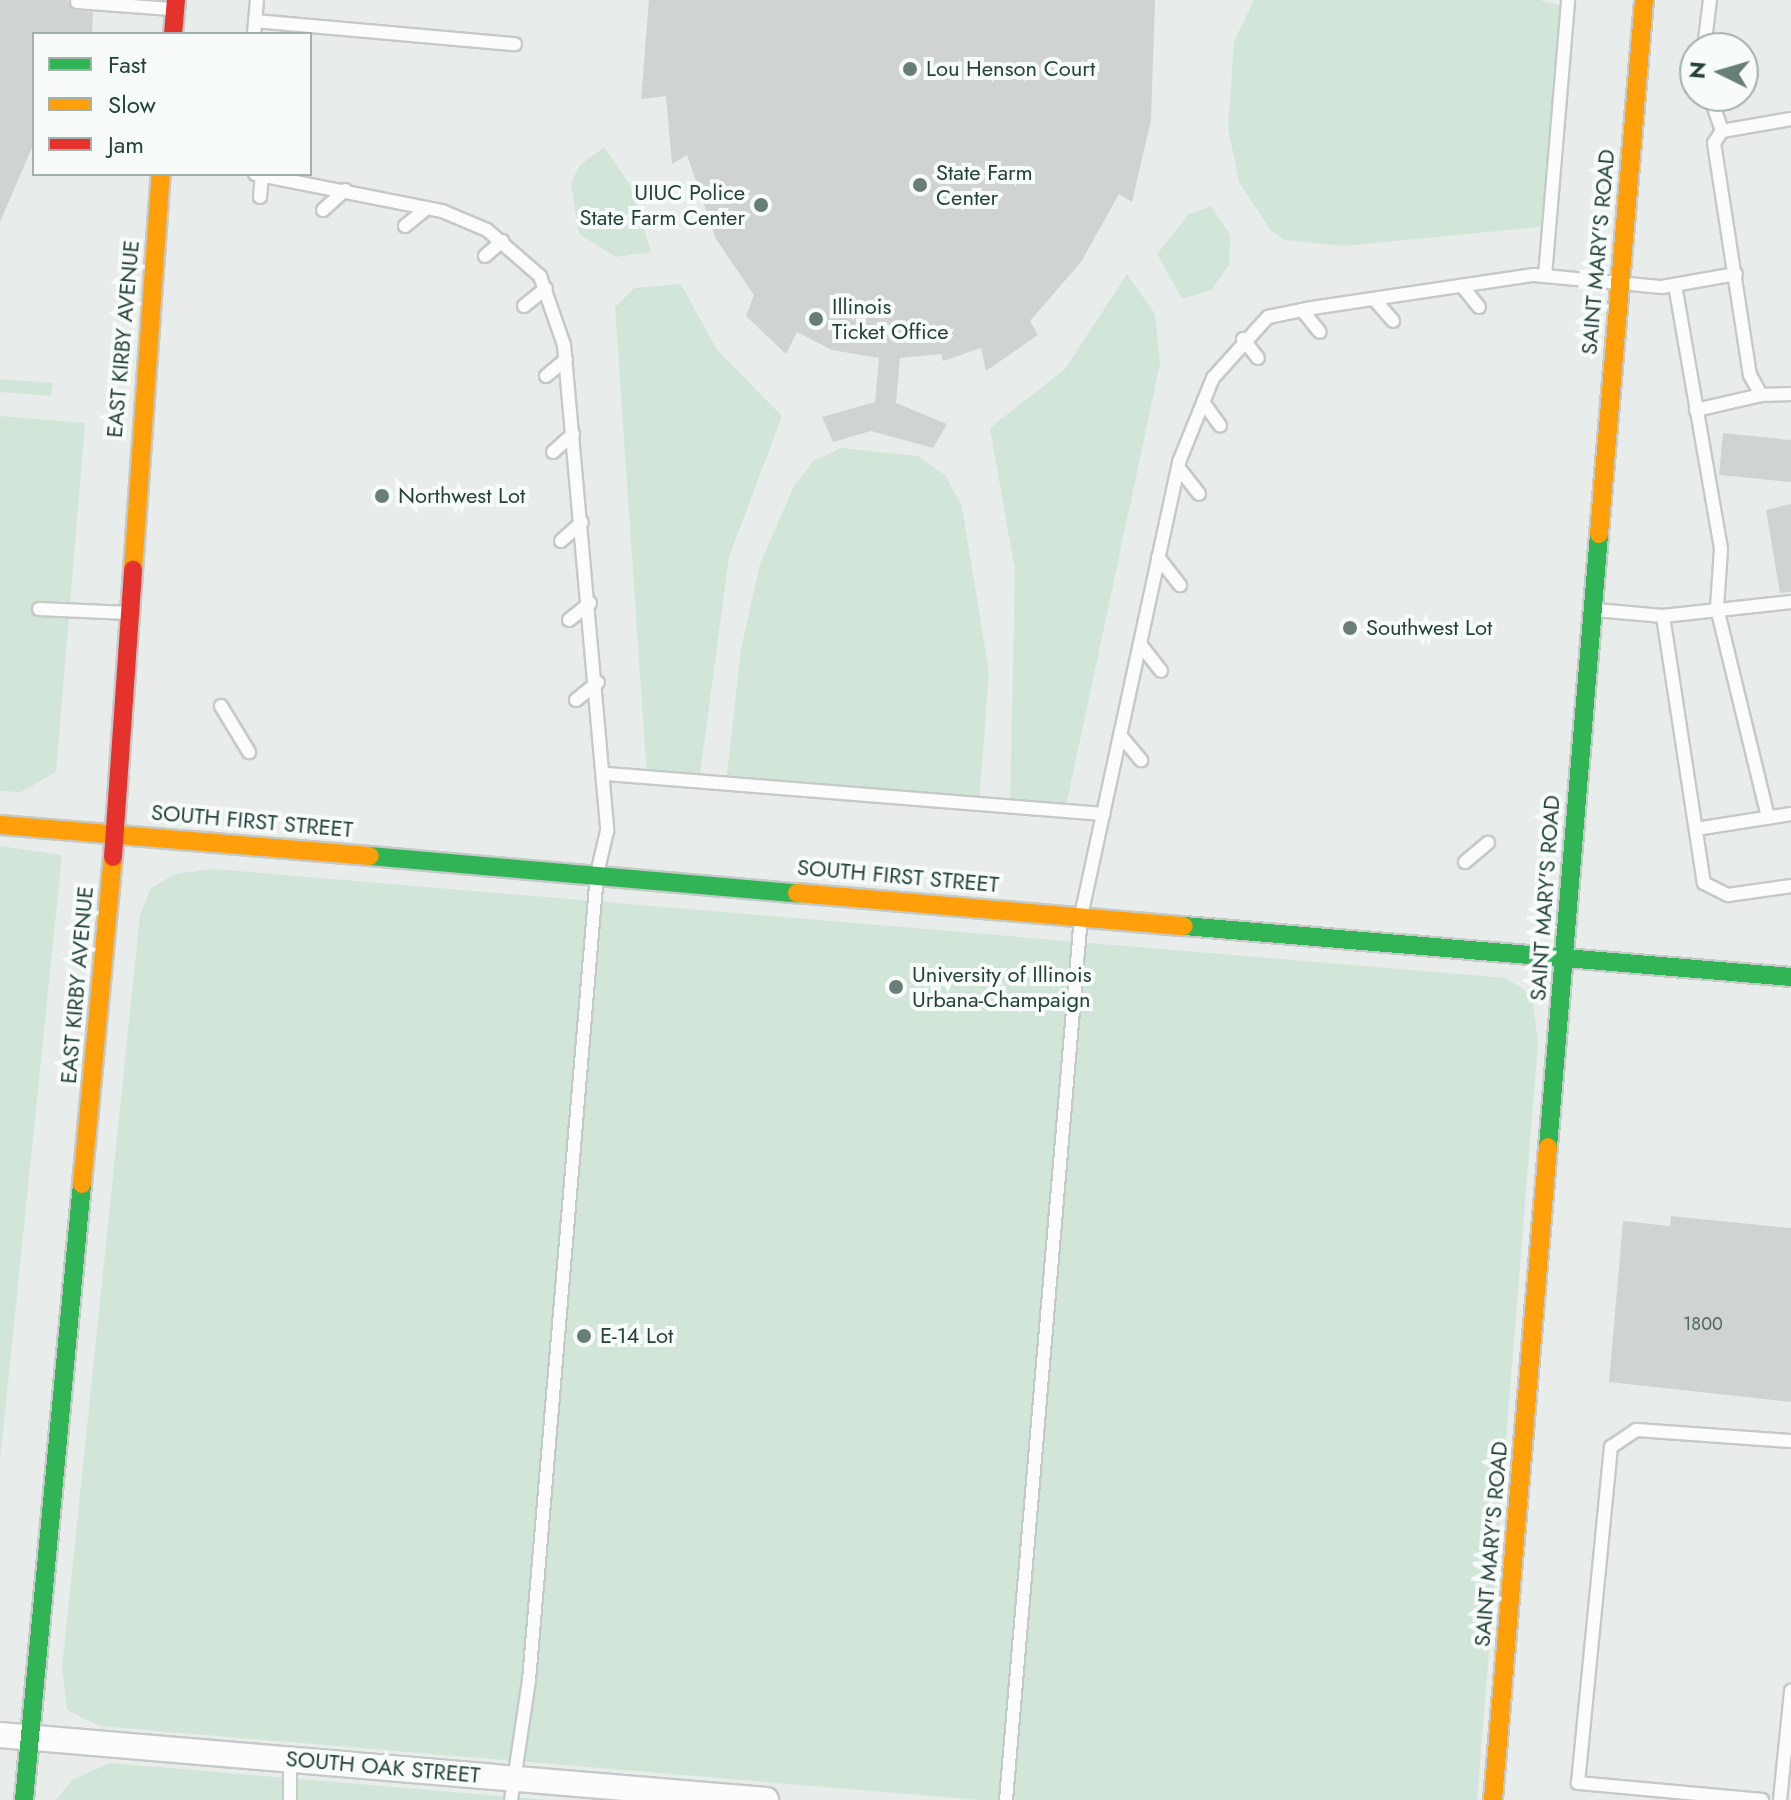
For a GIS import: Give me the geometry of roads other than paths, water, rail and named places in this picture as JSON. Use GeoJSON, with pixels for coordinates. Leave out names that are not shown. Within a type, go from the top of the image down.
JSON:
{"type":"FeatureCollection","features":[{"type":"Feature","properties":{"kind":"main road","name":"SAINT MARY'S ROAD"},"geometry":{"type":"LineString","coordinates":[[1493,1800],[1644,0]]}},
{"type":"Feature","properties":{"kind":"main road"},"geometry":{"type":"LineString","coordinates":[[173,32],[175,3]]}},
{"type":"Feature","properties":{"kind":"main road","name":"EAST KIRBY AVENUE"},"geometry":{"type":"LineString","coordinates":[[24,1800],[115,833],[161,176]]}},
{"type":"Feature","properties":{"kind":"main road","name":"SOUTH FIRST STREET"},"geometry":{"type":"LineString","coordinates":[[0,825],[1081,916],[1562,963],[1791,977]]}},
{"type":"Feature","properties":{"kind":"street","name":"SOUTH OAK STREET"},"geometry":{"type":"LineString","coordinates":[[0,1735],[290,1759],[513,1789],[766,1800]]}},
{"type":"Feature","properties":{"kind":"lane"},"geometry":{"type":"LineString","coordinates":[[257,0],[255,28],[515,44]]}},
{"type":"Feature","properties":{"kind":"lane"},"geometry":{"type":"LineString","coordinates":[[1545,276],[1568,0]]}},
{"type":"Feature","properties":{"kind":"lane"},"geometry":{"type":"LineString","coordinates":[[1706,32],[1710,0]]}},
{"type":"Feature","properties":{"kind":"lane"},"geometry":{"type":"LineString","coordinates":[[77,2],[175,3]]}},
{"type":"Feature","properties":{"kind":"lane"},"geometry":{"type":"LineString","coordinates":[[1715,112],[1722,131]]}},
{"type":"Feature","properties":{"kind":"lane"},"geometry":{"type":"LineString","coordinates":[[1761,395],[1750,375],[1714,143],[1722,131],[1791,119]]}},
{"type":"Feature","properties":{"kind":"lane"},"geometry":{"type":"LineString","coordinates":[[259,176],[260,197]]}},
{"type":"Feature","properties":{"kind":"lane"},"geometry":{"type":"LineString","coordinates":[[265,176],[427,208],[502,241],[546,288],[566,359],[607,774],[607,831],[597,874],[513,1789]]}},
{"type":"Feature","properties":{"kind":"lane"},"geometry":{"type":"LineString","coordinates":[[323,210],[345,190]]}},
{"type":"Feature","properties":{"kind":"lane"},"geometry":{"type":"LineString","coordinates":[[405,226],[427,208]]}},
{"type":"Feature","properties":{"kind":"lane"},"geometry":{"type":"LineString","coordinates":[[485,256],[502,241]]}},
{"type":"Feature","properties":{"kind":"lane"},"geometry":{"type":"LineString","coordinates":[[1006,1800],[1081,916],[1178,467],[1203,402],[1243,339],[1268,317],[1545,276],[1619,284],[1675,285],[1736,274]]}},
{"type":"Feature","properties":{"kind":"lane"},"geometry":{"type":"LineString","coordinates":[[1675,285],[1721,549],[1717,608],[1768,818]]}},
{"type":"Feature","properties":{"kind":"lane"},"geometry":{"type":"LineString","coordinates":[[1462,286],[1479,307]]}},
{"type":"Feature","properties":{"kind":"lane"},"geometry":{"type":"LineString","coordinates":[[524,306],[546,288]]}},
{"type":"Feature","properties":{"kind":"lane"},"geometry":{"type":"LineString","coordinates":[[1374,299],[1393,321]]}},
{"type":"Feature","properties":{"kind":"lane"},"geometry":{"type":"LineString","coordinates":[[1302,310],[1320,332]]}},
{"type":"Feature","properties":{"kind":"lane"},"geometry":{"type":"LineString","coordinates":[[1243,339],[1258,358]]}},
{"type":"Feature","properties":{"kind":"lane"},"geometry":{"type":"LineString","coordinates":[[546,376],[566,359]]}},
{"type":"Feature","properties":{"kind":"lane"},"geometry":{"type":"LineString","coordinates":[[1696,410],[1761,395],[1791,394]]}},
{"type":"Feature","properties":{"kind":"lane"},"geometry":{"type":"LineString","coordinates":[[1203,402],[1220,425]]}},
{"type":"Feature","properties":{"kind":"lane"},"geometry":{"type":"LineString","coordinates":[[553,452],[573,434]]}},
{"type":"Feature","properties":{"kind":"lane"},"geometry":{"type":"LineString","coordinates":[[1178,467],[1199,494]]}},
{"type":"Feature","properties":{"kind":"lane"},"geometry":{"type":"LineString","coordinates":[[561,541],[582,522]]}},
{"type":"Feature","properties":{"kind":"lane"},"geometry":{"type":"LineString","coordinates":[[1158,557],[1180,585]]}},
{"type":"Feature","properties":{"kind":"lane"},"geometry":{"type":"LineString","coordinates":[[1593,609],[1663,616],[1791,602]]}},
{"type":"Feature","properties":{"kind":"lane"},"geometry":{"type":"LineString","coordinates":[[569,620],[590,603]]}},
{"type":"Feature","properties":{"kind":"lane"},"geometry":{"type":"LineString","coordinates":[[39,609],[131,613]]}},
{"type":"Feature","properties":{"kind":"lane"},"geometry":{"type":"LineString","coordinates":[[1663,616],[1696,829],[1712,892],[1791,886]]}},
{"type":"Feature","properties":{"kind":"lane"},"geometry":{"type":"LineString","coordinates":[[1140,644],[1161,671]]}},
{"type":"Feature","properties":{"kind":"lane"},"geometry":{"type":"LineString","coordinates":[[576,700],[598,682]]}},
{"type":"Feature","properties":{"kind":"lane"},"geometry":{"type":"LineString","coordinates":[[221,706],[249,752]]}},
{"type":"Feature","properties":{"kind":"lane"},"geometry":{"type":"LineString","coordinates":[[1120,735],[1141,760]]}},
{"type":"Feature","properties":{"kind":"lane"},"geometry":{"type":"LineString","coordinates":[[607,774],[1103,814]]}},
{"type":"Feature","properties":{"kind":"lane"},"geometry":{"type":"LineString","coordinates":[[1696,829],[1791,814]]}},
{"type":"Feature","properties":{"kind":"lane"},"geometry":{"type":"LineString","coordinates":[[1465,862],[1488,843]]}},
{"type":"Feature","properties":{"kind":"lane"},"geometry":{"type":"LineString","coordinates":[[1762,1800],[1578,1783],[1611,1447],[1636,1430],[1791,1441]]}},
{"type":"Feature","properties":{"kind":"lane"},"geometry":{"type":"LineString","coordinates":[[1780,1800],[1791,1691]]}},
{"type":"Feature","properties":{"kind":"lane"},"geometry":{"type":"LineString","coordinates":[[290,1759],[290,1800]]}},
{"type":"Feature","properties":{"kind":"place","name":"Lou Henson Court"},"geometry":{"type":"Point","coordinates":[910,69]}},
{"type":"Feature","properties":{"kind":"place","name":"State Farm Center"},"geometry":{"type":"Point","coordinates":[920,185]}},
{"type":"Feature","properties":{"kind":"place","name":"UIUC Police State Farm Center"},"geometry":{"type":"Point","coordinates":[761,205]}},
{"type":"Feature","properties":{"kind":"place","name":"Illinois Ticket Office"},"geometry":{"type":"Point","coordinates":[816,319]}},
{"type":"Feature","properties":{"kind":"place","name":"Northwest Lot"},"geometry":{"type":"Point","coordinates":[382,496]}},
{"type":"Feature","properties":{"kind":"place","name":"Southwest Lot"},"geometry":{"type":"Point","coordinates":[1350,628]}},
{"type":"Feature","properties":{"kind":"place","name":"University of Illinois Urbana-Champaign"},"geometry":{"type":"Point","coordinates":[896,987]}},
{"type":"Feature","properties":{"kind":"place","name":"E-14 Lot"},"geometry":{"type":"Point","coordinates":[584,1336]}}]}
